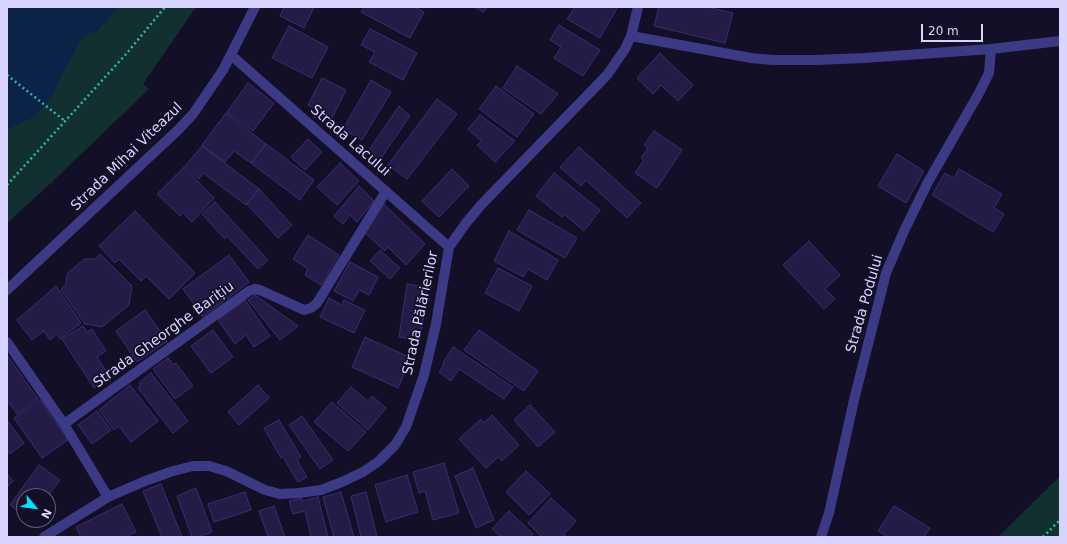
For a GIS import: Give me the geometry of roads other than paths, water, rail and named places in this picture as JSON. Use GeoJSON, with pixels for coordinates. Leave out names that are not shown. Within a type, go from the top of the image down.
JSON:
{"type":"FeatureCollection","features":[{"type":"Feature","properties":{"kind":"street","name":"Strada Mihai Viteazul"},"geometry":{"type":"LineString","coordinates":[[7,290],[178,130],[205,98],[231,55],[255,7]]}},
{"type":"Feature","properties":{"kind":"street","name":"Strada Pălărierilor"},"geometry":{"type":"LineString","coordinates":[[44,537],[108,497],[145,481],[193,466],[209,466],[226,471],[265,490],[280,494],[321,490],[363,472],[379,462],[395,445],[406,427],[424,375],[434,331],[449,248],[466,223],[481,205],[607,75],[625,49],[631,36],[638,7]]}},
{"type":"Feature","properties":{"kind":"street"},"geometry":{"type":"LineString","coordinates":[[631,36],[751,58],[772,60],[864,58],[991,50],[1060,41]]}},
{"type":"Feature","properties":{"kind":"street","name":"Strada Podului"},"geometry":{"type":"LineString","coordinates":[[821,537],[829,513],[854,400],[886,273],[904,231],[928,182],[989,73],[991,50]]}},
{"type":"Feature","properties":{"kind":"street","name":"Strada Lacului"},"geometry":{"type":"LineString","coordinates":[[231,55],[449,248]]}},
{"type":"Feature","properties":{"kind":"street","name":"Strada Gheorghe Barițiu"},"geometry":{"type":"LineString","coordinates":[[64,424],[249,291],[255,289],[260,290],[304,310],[311,308],[317,303],[386,191]]}},
{"type":"Feature","properties":{"kind":"street"},"geometry":{"type":"LineString","coordinates":[[7,342],[64,424],[108,497]]}},
{"type":"Feature","properties":{"kind":"water"},"geometry":{"type":"Polygon","coordinates":[[[7,7],[119,7],[97,31],[87,34],[81,40],[51,98],[39,112],[28,120],[7,129],[7,7]]]}}]}
